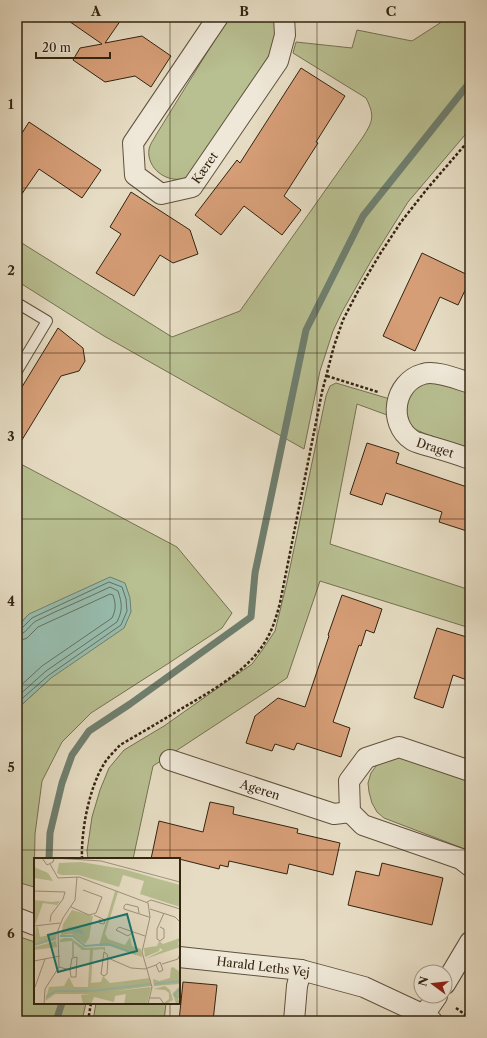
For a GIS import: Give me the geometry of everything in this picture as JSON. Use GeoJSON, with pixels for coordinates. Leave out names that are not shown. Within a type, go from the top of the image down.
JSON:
{"type":"FeatureCollection","features":[{"type":"Feature","properties":{"kind":"street","name":"Kæret"},"geometry":{"type":"LineString","coordinates":[[218,17],[133,143],[135,175],[161,194],[192,187],[278,61],[285,35],[284,17]]}},
{"type":"Feature","properties":{"kind":"street"},"geometry":{"type":"LineString","coordinates":[[398,399],[403,388],[412,379],[422,374],[432,372],[470,383]]}},
{"type":"Feature","properties":{"kind":"street","name":"Draget"},"geometry":{"type":"LineString","coordinates":[[398,399],[396,411],[399,425],[412,440],[470,459]]}},
{"type":"Feature","properties":{"kind":"street"},"geometry":{"type":"LineString","coordinates":[[470,771],[399,747],[366,758],[349,781],[350,812],[363,825],[461,858],[470,866]]}},
{"type":"Feature","properties":{"kind":"street","name":"Ageren"},"geometry":{"type":"LineString","coordinates":[[170,760],[334,814],[350,812]]}},
{"type":"Feature","properties":{"kind":"street"},"geometry":{"type":"LineString","coordinates":[[17,918],[34,925]]}},
{"type":"Feature","properties":{"kind":"street"},"geometry":{"type":"LineString","coordinates":[[453,971],[470,942]]}},
{"type":"Feature","properties":{"kind":"street","name":"Harald Leths Vej"},"geometry":{"type":"LineString","coordinates":[[180,957],[301,970],[364,987],[428,1018]]}},
{"type":"Feature","properties":{"kind":"street"},"geometry":{"type":"LineString","coordinates":[[294,1021],[297,986],[301,970]]}},
{"type":"Feature","properties":{"kind":"street"},"geometry":{"type":"LineString","coordinates":[[428,1018],[434,1004]]}},
{"type":"Feature","properties":{"kind":"lane"},"geometry":{"type":"LineString","coordinates":[[17,303],[47,321],[17,371]]}},
{"type":"Feature","properties":{"kind":"path"},"geometry":{"type":"LineString","coordinates":[[82,858],[84,824],[95,782],[104,763],[120,745],[210,691],[239,671],[252,659],[270,633],[276,619],[280,603],[322,392],[334,346],[343,320],[376,260],[402,222],[427,189],[470,139]]}},
{"type":"Feature","properties":{"kind":"path"},"geometry":{"type":"LineString","coordinates":[[327,376],[398,399]]}},
{"type":"Feature","properties":{"kind":"path"},"geometry":{"type":"LineString","coordinates":[[88,1021],[91,1004]]}},
{"type":"Feature","properties":{"kind":"shaded area"},"geometry":{"type":"Polygon","coordinates":[[[229,17],[274,17],[276,20],[277,43],[195,171],[186,177],[171,179],[159,173],[154,168],[149,156],[150,145],[229,17]]]}},
{"type":"Feature","properties":{"kind":"shaded area"},"geometry":{"type":"Polygon","coordinates":[[[445,17],[470,17],[470,129],[408,202],[371,261],[342,312],[333,331],[320,371],[304,449],[104,336],[17,281],[17,240],[172,337],[240,311],[363,137],[372,118],[371,109],[366,98],[293,53],[296,42],[352,48],[357,30],[412,41],[440,23],[445,17]]]}},
{"type":"Feature","properties":{"kind":"shaded area"},"geometry":{"type":"Polygon","coordinates":[[[427,379],[470,391],[470,448],[429,435],[415,429],[409,423],[406,415],[408,396],[427,379]]]}},
{"type":"Feature","properties":{"kind":"shaded area"},"geometry":{"type":"Polygon","coordinates":[[[336,383],[390,399],[387,415],[357,404],[330,544],[470,590],[470,628],[320,581],[287,678],[153,766],[133,858],[88,858],[87,851],[92,817],[100,790],[109,768],[124,750],[164,726],[252,664],[275,631],[287,582],[326,396],[330,386],[336,383]]]}},
{"type":"Feature","properties":{"kind":"shaded area"},"geometry":{"type":"Polygon","coordinates":[[[17,462],[177,547],[232,613],[222,628],[91,713],[62,742],[42,781],[35,834],[34,887],[17,882],[17,709],[51,678],[29,614],[17,627],[17,462]]]}},
{"type":"Feature","properties":{"kind":"shaded area"},"geometry":{"type":"Polygon","coordinates":[[[396,753],[470,775],[470,851],[384,818],[377,812],[372,803],[369,792],[368,783],[371,773],[379,762],[396,753]]]}},
{"type":"Feature","properties":{"kind":"shaded area"},"geometry":{"type":"Polygon","coordinates":[[[17,936],[34,942],[34,1004],[86,1004],[82,1021],[17,1021],[17,936]]]}},
{"type":"Feature","properties":{"kind":"shaded area"},"geometry":{"type":"Polygon","coordinates":[[[96,1004],[166,1004],[164,1021],[93,1021],[96,1004]]]}},
{"type":"Feature","properties":{"kind":"water"},"geometry":{"type":"Polygon","coordinates":[[[110,577],[125,583],[130,598],[131,612],[124,628],[51,678],[17,709],[17,627],[29,614],[110,577]]]}},
{"type":"Feature","properties":{"kind":"building"},"geometry":{"type":"Polygon","coordinates":[[[63,17],[123,17],[105,43],[142,36],[171,56],[151,87],[135,76],[105,82],[73,60],[80,48],[102,44],[63,17]]]}},
{"type":"Feature","properties":{"kind":"building"},"geometry":{"type":"Polygon","coordinates":[[[301,68],[345,96],[316,142],[318,143],[284,196],[301,210],[282,235],[244,206],[221,235],[195,215],[237,160],[240,163],[301,68]]]}},
{"type":"Feature","properties":{"kind":"building"},"geometry":{"type":"Polygon","coordinates":[[[29,122],[101,170],[82,198],[39,169],[17,201],[17,141],[29,122]]]}},
{"type":"Feature","properties":{"kind":"building"},"geometry":{"type":"Polygon","coordinates":[[[131,192],[190,230],[198,254],[173,263],[160,255],[134,296],[96,273],[121,234],[110,227],[131,192]]]}},
{"type":"Feature","properties":{"kind":"building"},"geometry":{"type":"Polygon","coordinates":[[[422,253],[470,276],[470,280],[458,305],[440,297],[415,351],[383,336],[422,253]]]}},
{"type":"Feature","properties":{"kind":"building"},"geometry":{"type":"Polygon","coordinates":[[[58,328],[83,348],[85,361],[79,371],[61,376],[17,448],[17,395],[58,328]]]}},
{"type":"Feature","properties":{"kind":"building"},"geometry":{"type":"Polygon","coordinates":[[[367,443],[399,453],[396,463],[470,488],[470,532],[439,522],[442,512],[386,493],[382,505],[350,494],[367,443]]]}},
{"type":"Feature","properties":{"kind":"building"},"geometry":{"type":"Polygon","coordinates":[[[342,595],[382,609],[374,633],[366,630],[361,646],[359,645],[333,722],[350,728],[341,757],[297,743],[294,750],[275,744],[272,751],[246,743],[255,716],[278,698],[305,707],[342,595]]]}},
{"type":"Feature","properties":{"kind":"building"},"geometry":{"type":"Polygon","coordinates":[[[437,628],[470,638],[470,681],[453,675],[443,708],[414,698],[437,628]]]}},
{"type":"Feature","properties":{"kind":"building"},"geometry":{"type":"Polygon","coordinates":[[[210,802],[234,807],[233,814],[298,829],[297,833],[340,843],[333,875],[289,864],[287,874],[229,861],[228,867],[220,865],[219,869],[180,859],[180,858],[151,858],[159,821],[203,832],[210,802]]]}},
{"type":"Feature","properties":{"kind":"building"},"geometry":{"type":"Polygon","coordinates":[[[382,863],[443,878],[432,925],[348,905],[356,871],[379,876],[382,863]]]}},
{"type":"Feature","properties":{"kind":"building"},"geometry":{"type":"Polygon","coordinates":[[[183,982],[217,985],[213,1021],[179,1021],[183,982]]]}},
{"type":"Feature","properties":{"kind":"waterway"},"geometry":{"type":"LineString","coordinates":[[49,858],[50,833],[62,783],[72,755],[89,731],[130,704],[251,617],[255,573],[306,330],[363,216],[470,82]]}},
{"type":"Feature","properties":{"kind":"waterway"},"geometry":{"type":"LineString","coordinates":[[56,1021],[62,1004]]}}]}
